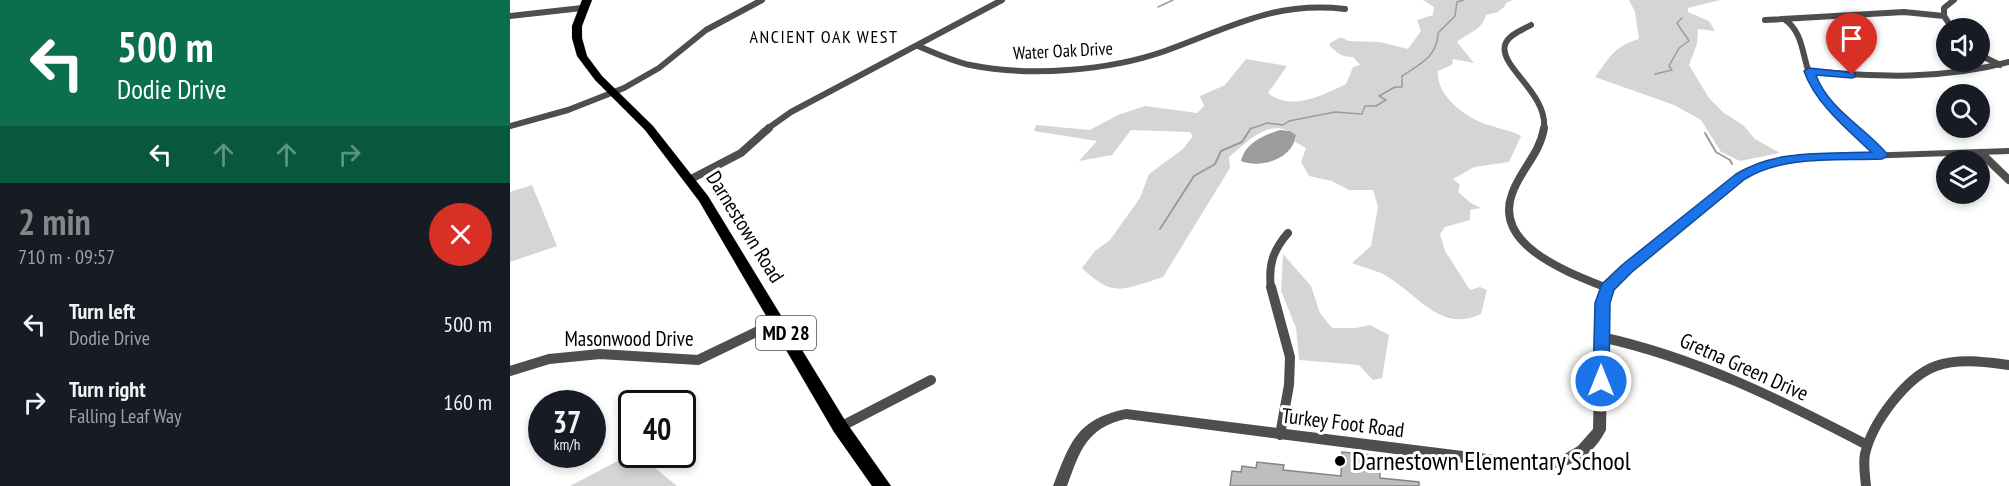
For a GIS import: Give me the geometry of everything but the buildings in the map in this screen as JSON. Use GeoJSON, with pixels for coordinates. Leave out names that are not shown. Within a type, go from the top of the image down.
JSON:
{"type":"FeatureCollection","features":[{"type":"Feature","properties":{"kind":"main road","name":"Darnestown Road"},"geometry":{"type":"LineString","coordinates":[[585,4],[576,28],[578,45],[593,71],[648,127],[691,179],[779,321],[840,427],[882,486]]}},
{"type":"Feature","properties":{"kind":"street"},"geometry":{"type":"LineString","coordinates":[[510,126],[564,112],[614,93],[658,68],[690,42],[723,20],[762,0]]}},
{"type":"Feature","properties":{"kind":"street"},"geometry":{"type":"LineString","coordinates":[[691,179],[741,153],[773,124],[791,112],[1002,0]]}},
{"type":"Feature","properties":{"kind":"street"},"geometry":{"type":"LineString","coordinates":[[1281,3],[1299,0],[1326,2],[1345,9]]}},
{"type":"Feature","properties":{"kind":"street"},"geometry":{"type":"LineString","coordinates":[[1765,20],[1904,12],[1944,16],[1946,4],[1954,0]]}},
{"type":"Feature","properties":{"kind":"street"},"geometry":{"type":"LineString","coordinates":[[511,17],[585,4]]}},
{"type":"Feature","properties":{"kind":"street","name":"Water Oak Drive"},"geometry":{"type":"LineString","coordinates":[[918,46],[969,65],[1007,69],[1103,66],[1134,60],[1191,41],[1273,4]]}},
{"type":"Feature","properties":{"kind":"street"},"geometry":{"type":"LineString","coordinates":[[1784,19],[1793,25],[1799,37],[1814,85],[1847,123],[1882,155]]}},
{"type":"Feature","properties":{"kind":"street"},"geometry":{"type":"LineString","coordinates":[[1531,25],[1515,31],[1506,44],[1505,58],[1509,66],[1537,96],[1544,113],[1543,132],[1538,153],[1512,193],[1507,208],[1512,232],[1538,255],[1569,273],[1607,288],[1627,268],[1756,167],[1803,158],[1936,154]]}},
{"type":"Feature","properties":{"kind":"street"},"geometry":{"type":"LineString","coordinates":[[1990,60],[2000,65]]}},
{"type":"Feature","properties":{"kind":"street"},"geometry":{"type":"LineString","coordinates":[[1809,71],[1852,75],[1928,75],[1964,72],[2009,63]]}},
{"type":"Feature","properties":{"kind":"street"},"geometry":{"type":"LineString","coordinates":[[1990,153],[2009,152]]}},
{"type":"Feature","properties":{"kind":"street"},"geometry":{"type":"LineString","coordinates":[[1990,162],[2009,180]]}},
{"type":"Feature","properties":{"kind":"street"},"geometry":{"type":"LineString","coordinates":[[1280,435],[1290,360],[1274,306],[1270,281],[1272,251],[1277,242],[1288,233]]}},
{"type":"Feature","properties":{"kind":"street","name":"Turkey Foot Road"},"geometry":{"type":"LineString","coordinates":[[1060,486],[1083,434],[1092,426],[1114,415],[1155,416],[1280,435],[1519,464],[1563,461],[1580,454],[1588,447],[1599,430],[1602,303],[1607,288]]}},
{"type":"Feature","properties":{"kind":"street","name":"Masonwood Drive"},"geometry":{"type":"LineString","coordinates":[[510,371],[549,359],[600,354],[698,360],[779,321]]}},
{"type":"Feature","properties":{"kind":"street","name":"Gretna Green Drive"},"geometry":{"type":"LineString","coordinates":[[1601,337],[1648,347],[1718,370],[1771,394],[1867,445]]}},
{"type":"Feature","properties":{"kind":"street"},"geometry":{"type":"LineString","coordinates":[[1866,486],[1863,463],[1867,445],[1888,410],[1909,382],[1935,366],[1956,362],[1976,361],[2009,365]]}},
{"type":"Feature","properties":{"kind":"street"},"geometry":{"type":"LineString","coordinates":[[840,427],[931,380]]}},
{"type":"Feature","properties":{"kind":"shaded area"},"geometry":{"type":"Polygon","coordinates":[[[1423,0],[1513,0],[1506,3],[1498,12],[1486,15],[1478,28],[1457,42],[1474,63],[1453,59],[1452,65],[1438,71],[1440,86],[1448,99],[1460,110],[1478,121],[1521,136],[1509,162],[1474,167],[1453,179],[1460,185],[1458,192],[1481,208],[1470,210],[1470,220],[1445,227],[1440,234],[1445,251],[1470,290],[1480,287],[1487,290],[1481,314],[1466,319],[1453,319],[1440,315],[1383,274],[1352,263],[1371,246],[1378,207],[1373,190],[1349,190],[1332,181],[1309,176],[1301,162],[1306,148],[1295,142],[1296,135],[1277,128],[1260,133],[1229,157],[1230,168],[1163,277],[1129,288],[1111,288],[1093,278],[1082,268],[1095,251],[1110,240],[1140,198],[1149,174],[1183,149],[1193,136],[1190,132],[1131,130],[1112,155],[1079,161],[1097,141],[1034,131],[1036,125],[1090,130],[1118,115],[1145,106],[1197,113],[1204,106],[1200,96],[1225,85],[1246,59],[1287,66],[1268,93],[1277,99],[1297,101],[1318,97],[1346,84],[1353,67],[1360,65],[1353,57],[1338,53],[1330,46],[1330,43],[1341,37],[1348,41],[1380,42],[1408,49],[1421,31],[1417,20],[1433,15],[1434,7],[1423,0]]]}},
{"type":"Feature","properties":{"kind":"shaded area"},"geometry":{"type":"Polygon","coordinates":[[[1629,0],[1720,0],[1688,8],[1688,12],[1709,21],[1715,31],[1698,29],[1697,44],[1689,65],[1709,98],[1724,113],[1743,125],[1755,139],[1780,153],[1740,161],[1721,152],[1701,120],[1674,105],[1595,77],[1618,49],[1639,39],[1635,12],[1629,0]]]}},
{"type":"Feature","properties":{"kind":"shaded area"},"geometry":{"type":"Polygon","coordinates":[[[1280,130],[1290,131],[1296,135],[1294,143],[1283,156],[1258,164],[1241,161],[1251,145],[1262,137],[1280,130]]]}},
{"type":"Feature","properties":{"kind":"shaded area"},"geometry":{"type":"Polygon","coordinates":[[[532,185],[557,246],[510,262],[510,192],[532,185]]]}},
{"type":"Feature","properties":{"kind":"shaded area"},"geometry":{"type":"Polygon","coordinates":[[[1283,254],[1311,286],[1320,313],[1332,328],[1356,328],[1370,325],[1389,335],[1382,378],[1373,380],[1359,365],[1299,360],[1296,328],[1281,291],[1283,254]]]}},
{"type":"Feature","properties":{"kind":"shaded area"},"geometry":{"type":"Polygon","coordinates":[[[618,461],[618,468],[655,468],[677,486],[570,486],[618,461]]]}},
{"type":"Feature","properties":{"kind":"waterway"},"geometry":{"type":"LineString","coordinates":[[1158,7],[1173,0]]}},
{"type":"Feature","properties":{"kind":"waterway"},"geometry":{"type":"LineString","coordinates":[[1250,129],[1267,123],[1283,125],[1289,121],[1335,112],[1362,114],[1365,106],[1376,106],[1386,100],[1379,96],[1395,87],[1402,87],[1402,76],[1421,64],[1431,54],[1435,48],[1438,33],[1455,16],[1457,2],[1464,0]]}},
{"type":"Feature","properties":{"kind":"waterway"},"geometry":{"type":"LineString","coordinates":[[1655,74],[1672,70],[1669,66],[1679,48],[1689,41],[1677,23],[1682,18]]}},
{"type":"Feature","properties":{"kind":"waterway"},"geometry":{"type":"LineString","coordinates":[[1160,229],[1194,176],[1215,164],[1221,151],[1242,142],[1250,129]]}},
{"type":"Feature","properties":{"kind":"waterway"},"geometry":{"type":"LineString","coordinates":[[1705,133],[1716,152],[1730,160],[1732,164]]}},
{"type":"Feature","properties":{"kind":"place","name":"Darnestown Elementary School"},"geometry":{"type":"Point","coordinates":[1340,461]}},
{"type":"Feature","properties":{"kind":"district","name":"ANCIENT OAK WEST"},"geometry":{"type":"Point","coordinates":[824,37]}},
{"type":"Feature","properties":{"kind":"route"},"geometry":{"type":"LineString","coordinates":[[1601,381],[1602,303],[1607,288],[1627,268],[1756,167],[1766,163],[1803,158],[1882,155],[1847,123],[1814,85],[1809,71],[1852,75]]}}]}
